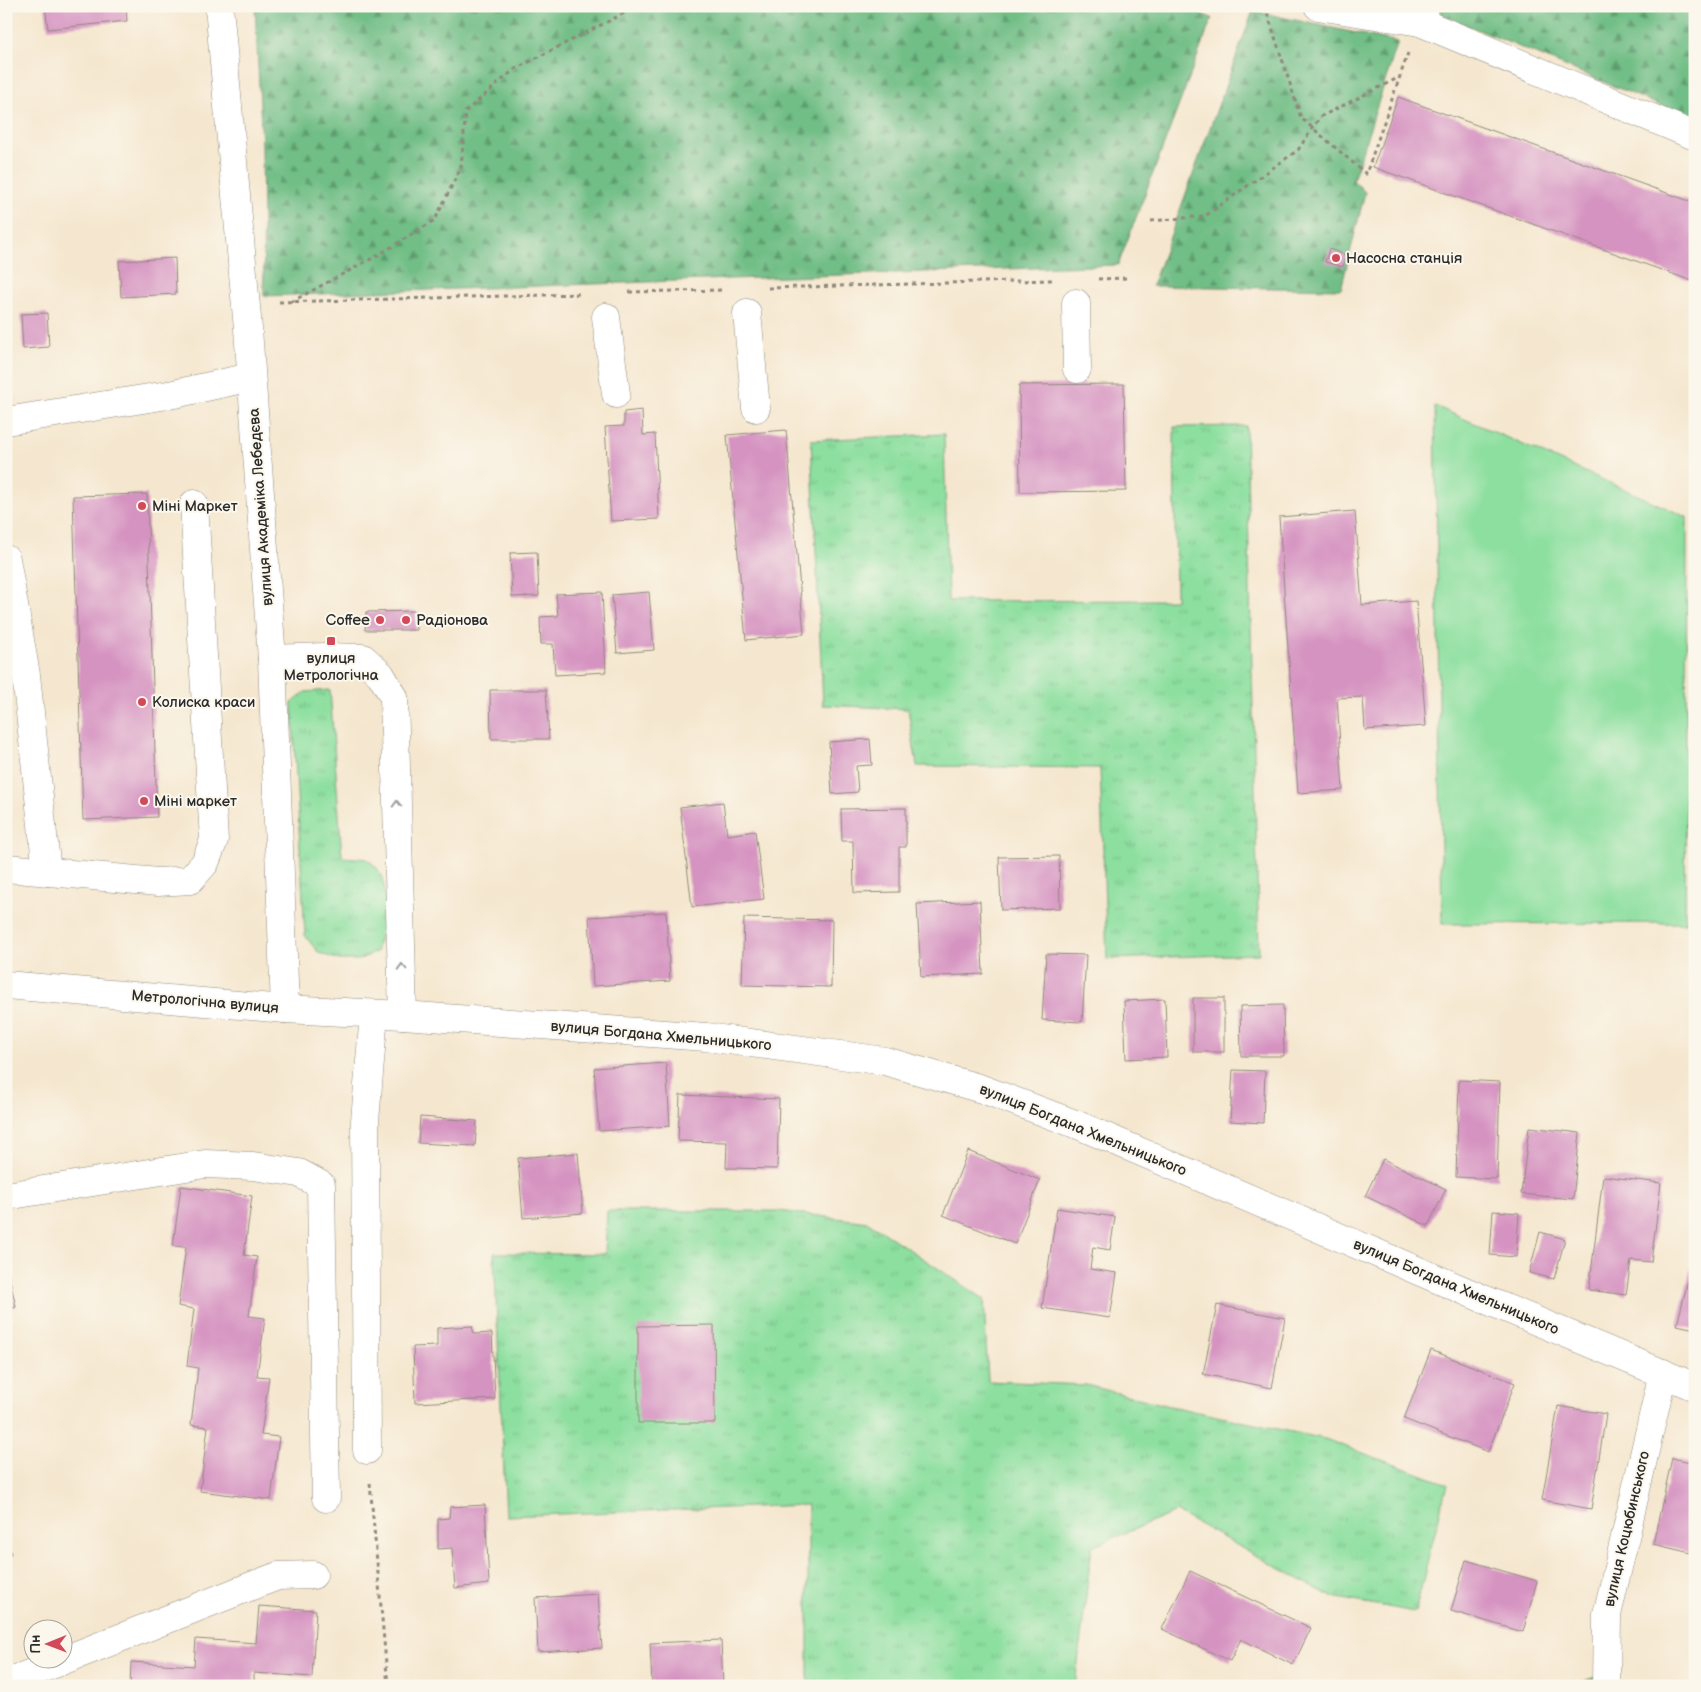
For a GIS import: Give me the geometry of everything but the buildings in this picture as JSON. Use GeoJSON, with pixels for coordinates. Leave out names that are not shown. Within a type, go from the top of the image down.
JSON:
{"type":"FeatureCollection","features":[{"type":"Feature","properties":{"kind":"street","name":"вулиця Академіка Лебедєва"},"geometry":{"type":"LineString","coordinates":[[219,6],[246,303],[272,659],[285,1009]]}},
{"type":"Feature","properties":{"kind":"street"},"geometry":{"type":"LineString","coordinates":[[1318,6],[1422,14],[1695,136]]}},
{"type":"Feature","properties":{"kind":"street"},"geometry":{"type":"LineString","coordinates":[[1076,303],[1077,369]]}},
{"type":"Feature","properties":{"kind":"street"},"geometry":{"type":"LineString","coordinates":[[747,313],[756,408]]}},
{"type":"Feature","properties":{"kind":"street"},"geometry":{"type":"LineString","coordinates":[[606,317],[616,394]]}},
{"type":"Feature","properties":{"kind":"street"},"geometry":{"type":"LineString","coordinates":[[6,421],[174,394],[251,377]]}},
{"type":"Feature","properties":{"kind":"street"},"geometry":{"type":"LineString","coordinates":[[6,868],[158,882],[190,880],[205,863],[214,840],[194,504]]}},
{"type":"Feature","properties":{"kind":"street"},"geometry":{"type":"LineString","coordinates":[[6,559],[16,674],[47,872]]}},
{"type":"Feature","properties":{"kind":"street"},"geometry":{"type":"LineString","coordinates":[[272,659],[363,658],[381,675],[394,697],[403,1015]]}},
{"type":"Feature","properties":{"kind":"street","name":"Метрологічна вулиця"},"geometry":{"type":"LineString","coordinates":[[6,985],[285,1009],[403,1015]]}},
{"type":"Feature","properties":{"kind":"street"},"geometry":{"type":"LineString","coordinates":[[367,1450],[365,1121],[374,1014]]}},
{"type":"Feature","properties":{"kind":"street","name":"вулиця Богдана Хмельницького"},"geometry":{"type":"LineString","coordinates":[[403,1015],[706,1037],[885,1061],[982,1089],[1078,1125],[1695,1387]]}},
{"type":"Feature","properties":{"kind":"street"},"geometry":{"type":"LineString","coordinates":[[6,1196],[205,1164],[254,1166],[299,1173],[321,1185],[326,1498]]}},
{"type":"Feature","properties":{"kind":"street","name":"вулиця Коцюбинського"},"geometry":{"type":"LineString","coordinates":[[1606,1686],[1607,1615],[1663,1373]]}},
{"type":"Feature","properties":{"kind":"street"},"geometry":{"type":"LineString","coordinates":[[6,1683],[249,1586],[278,1576],[313,1576]]}},
{"type":"Feature","properties":{"kind":"path"},"geometry":{"type":"LineString","coordinates":[[291,302],[380,254],[435,220],[461,167],[466,110],[515,69],[638,6]]}},
{"type":"Feature","properties":{"kind":"path"},"geometry":{"type":"LineString","coordinates":[[1151,221],[1205,216],[1298,150],[1304,142],[1309,134],[1315,125],[1320,117],[1398,78],[1366,174],[1316,131],[1308,124],[1301,118],[1265,6]]}},
{"type":"Feature","properties":{"kind":"path"},"geometry":{"type":"LineString","coordinates":[[1089,279],[1129,278]]}},
{"type":"Feature","properties":{"kind":"path"},"geometry":{"type":"LineString","coordinates":[[760,289],[1059,280]]}},
{"type":"Feature","properties":{"kind":"path"},"geometry":{"type":"LineString","coordinates":[[620,293],[730,290]]}},
{"type":"Feature","properties":{"kind":"path"},"geometry":{"type":"LineString","coordinates":[[246,303],[590,294]]}},
{"type":"Feature","properties":{"kind":"path"},"geometry":{"type":"LineString","coordinates":[[367,1450],[388,1686]]}},
{"type":"Feature","properties":{"kind":"green space"},"geometry":{"type":"Polygon","coordinates":[[[255,6],[1181,6],[1212,18],[1118,265],[264,296],[262,146],[255,6]]]}},
{"type":"Feature","properties":{"kind":"green space"},"geometry":{"type":"Polygon","coordinates":[[[1443,6],[1695,6],[1695,120],[1440,14],[1443,6]]]}},
{"type":"Feature","properties":{"kind":"green space"},"geometry":{"type":"Polygon","coordinates":[[[1253,11],[1398,42],[1353,180],[1365,192],[1341,289],[1152,286],[1253,11]]]}},
{"type":"Feature","properties":{"kind":"green space"},"geometry":{"type":"Polygon","coordinates":[[[1435,406],[1687,517],[1685,923],[1442,924],[1435,406]]]}},
{"type":"Feature","properties":{"kind":"green space"},"geometry":{"type":"Polygon","coordinates":[[[1246,426],[1259,954],[1107,959],[1100,768],[917,766],[908,709],[823,705],[811,440],[944,434],[948,601],[1176,600],[1174,427],[1246,426]]]}},
{"type":"Feature","properties":{"kind":"green space"},"geometry":{"type":"Polygon","coordinates":[[[330,690],[342,857],[367,859],[378,870],[384,889],[384,911],[376,952],[358,960],[339,960],[319,953],[305,936],[292,703],[305,692],[330,690]]]}},
{"type":"Feature","properties":{"kind":"green space"},"geometry":{"type":"Polygon","coordinates":[[[607,1211],[779,1211],[868,1222],[984,1299],[988,1381],[1086,1385],[1170,1406],[1325,1439],[1447,1484],[1415,1612],[1332,1597],[1176,1512],[1092,1547],[1075,1686],[808,1686],[808,1505],[506,1516],[494,1253],[605,1254],[607,1211]]]}},
{"type":"Feature","properties":{"kind":"green space"},"geometry":{"type":"Polygon","coordinates":[[[1596,1677],[1597,1686],[1567,1686],[1596,1677]]]}},
{"type":"Feature","properties":{"kind":"place","name":"Насосна станція"},"geometry":{"type":"Point","coordinates":[1336,258]}},
{"type":"Feature","properties":{"kind":"place","name":"Міні Маркет"},"geometry":{"type":"Point","coordinates":[142,506]}},
{"type":"Feature","properties":{"kind":"place","name":"Coffee"},"geometry":{"type":"Point","coordinates":[380,620]}},
{"type":"Feature","properties":{"kind":"place","name":"Радіонова"},"geometry":{"type":"Point","coordinates":[406,620]}},
{"type":"Feature","properties":{"kind":"place","name":"вулиця Метрологічна"},"geometry":{"type":"Point","coordinates":[331,641]}},
{"type":"Feature","properties":{"kind":"place","name":"Колиска краси"},"geometry":{"type":"Point","coordinates":[142,702]}},
{"type":"Feature","properties":{"kind":"place","name":"Міні маркет"},"geometry":{"type":"Point","coordinates":[144,801]}}]}
